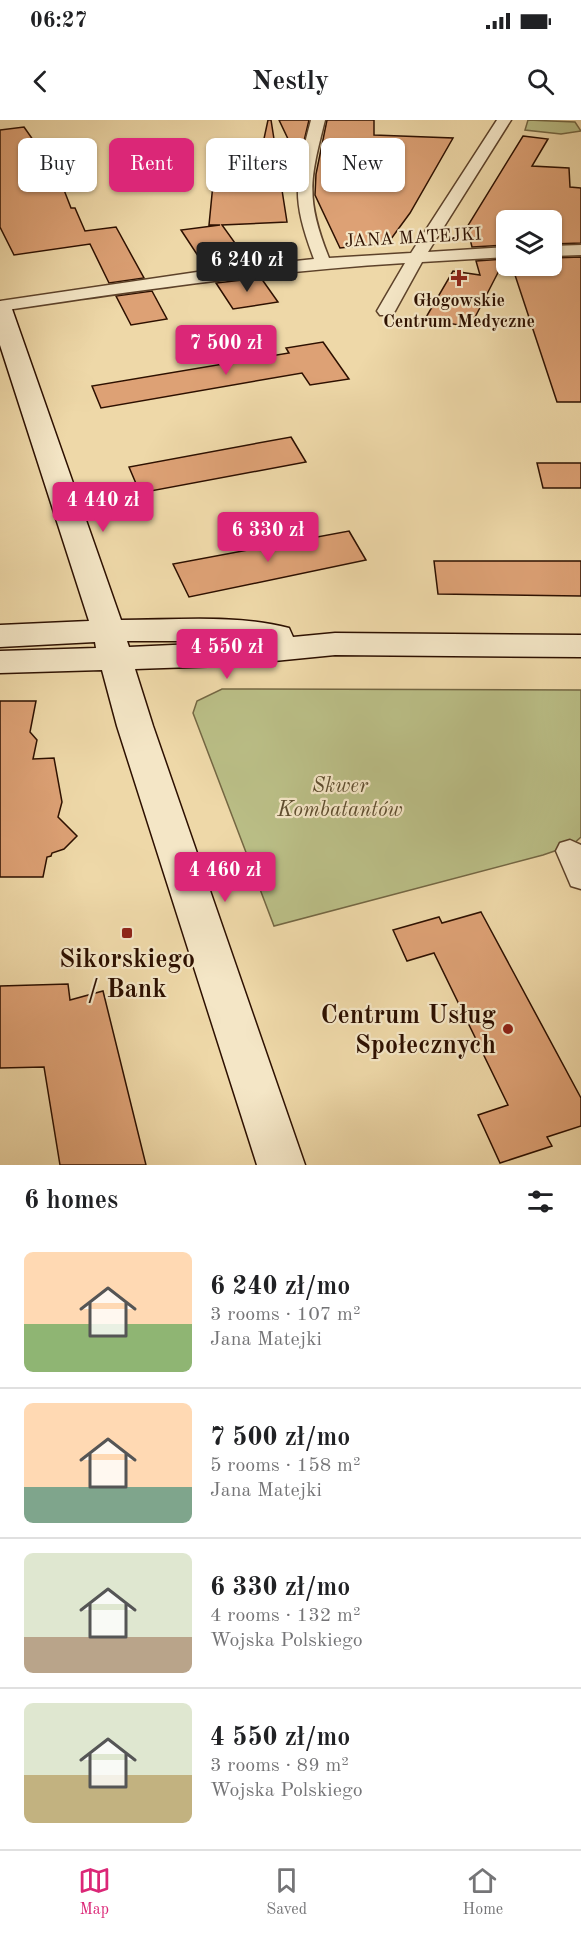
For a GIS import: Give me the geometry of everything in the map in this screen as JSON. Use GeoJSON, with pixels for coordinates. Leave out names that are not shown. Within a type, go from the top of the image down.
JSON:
{"type":"FeatureCollection","features":[{"type":"Feature","properties":{"kind":"street"},"geometry":{"type":"LineString","coordinates":[[318,120],[304,172],[305,193],[314,240],[323,263]]}},
{"type":"Feature","properties":{"kind":"street"},"geometry":{"type":"LineString","coordinates":[[386,311],[417,256],[504,120]]}},
{"type":"Feature","properties":{"kind":"street"},"geometry":{"type":"LineString","coordinates":[[562,250],[581,250]]}},
{"type":"Feature","properties":{"kind":"street","name":"JANA MATEJKI"},"geometry":{"type":"LineString","coordinates":[[0,307],[204,276],[323,263],[496,252]]}},
{"type":"Feature","properties":{"kind":"street"},"geometry":{"type":"LineString","coordinates":[[0,307],[56,468],[112,644],[135,726],[281,1165]]}},
{"type":"Feature","properties":{"kind":"street"},"geometry":{"type":"LineString","coordinates":[[0,636],[222,655],[335,644],[581,646]]}},
{"type":"Feature","properties":{"kind":"street"},"geometry":{"type":"LineString","coordinates":[[0,662],[112,644]]}},
{"type":"Feature","properties":{"kind":"street"},"geometry":{"type":"LineString","coordinates":[[570,851],[581,878]]}},
{"type":"Feature","properties":{"kind":"green space"},"geometry":{"type":"Polygon","coordinates":[[[528,120],[575,122],[581,131],[561,134],[525,130],[528,120]]]}},
{"type":"Feature","properties":{"kind":"green space","name":"Skwer Kombatantów"},"geometry":{"type":"Polygon","coordinates":[[[222,689],[581,690],[581,837],[572,845],[543,855],[274,926],[193,713],[197,701],[222,689]]]}},
{"type":"Feature","properties":{"kind":"building"},"geometry":{"type":"Polygon","coordinates":[[[268,120],[271,120],[274,138],[264,138],[268,120]]]}},
{"type":"Feature","properties":{"kind":"building"},"geometry":{"type":"Polygon","coordinates":[[[279,120],[309,120],[305,138],[288,138],[279,120]]]}},
{"type":"Feature","properties":{"kind":"building"},"geometry":{"type":"Polygon","coordinates":[[[327,120],[374,120],[374,135],[453,138],[410,213],[388,243],[340,248],[315,195],[321,149],[321,192],[405,192],[405,138],[323,138],[327,120]]]}},
{"type":"Feature","properties":{"kind":"building"},"geometry":{"type":"Polygon","coordinates":[[[24,127],[32,138],[18,138],[18,192],[65,192],[71,208],[75,208],[85,231],[116,227],[144,278],[109,283],[90,244],[14,255],[0,227],[0,130],[24,127]]]}},
{"type":"Feature","properties":{"kind":"building"},"geometry":{"type":"Polygon","coordinates":[[[523,136],[548,139],[532,166],[569,168],[570,187],[581,188],[581,243],[562,244],[562,210],[496,210],[496,246],[472,247],[467,227],[523,136]]]}},
{"type":"Feature","properties":{"kind":"building"},"geometry":{"type":"Polygon","coordinates":[[[212,192],[282,192],[287,222],[222,225],[250,264],[206,268],[181,230],[220,225],[209,225],[212,192]]]}},
{"type":"Feature","properties":{"kind":"building"},"geometry":{"type":"Polygon","coordinates":[[[581,257],[581,402],[557,402],[515,276],[562,276],[562,258],[581,257]]]}},
{"type":"Feature","properties":{"kind":"building"},"geometry":{"type":"Polygon","coordinates":[[[496,260],[496,276],[470,327],[425,319],[453,271],[480,275],[476,261],[496,260]]]}},
{"type":"Feature","properties":{"kind":"building"},"geometry":{"type":"Polygon","coordinates":[[[261,278],[278,302],[233,309],[216,283],[261,278]]]}},
{"type":"Feature","properties":{"kind":"building"},"geometry":{"type":"Polygon","coordinates":[[[152,291],[167,319],[131,325],[116,296],[152,291]]]}},
{"type":"Feature","properties":{"kind":"building"},"geometry":{"type":"Polygon","coordinates":[[[323,342],[349,379],[310,385],[302,373],[101,408],[92,386],[289,353],[286,348],[323,342]]]}},
{"type":"Feature","properties":{"kind":"building"},"geometry":{"type":"Polygon","coordinates":[[[291,437],[306,462],[140,493],[129,467],[291,437]]]}},
{"type":"Feature","properties":{"kind":"building"},"geometry":{"type":"Polygon","coordinates":[[[537,463],[581,463],[581,488],[543,488],[537,463]]]}},
{"type":"Feature","properties":{"kind":"building"},"geometry":{"type":"Polygon","coordinates":[[[349,531],[366,560],[189,597],[173,564],[349,531]]]}},
{"type":"Feature","properties":{"kind":"building"},"geometry":{"type":"Polygon","coordinates":[[[434,561],[581,561],[581,596],[438,594],[434,561]]]}},
{"type":"Feature","properties":{"kind":"building"},"geometry":{"type":"Polygon","coordinates":[[[0,701],[36,701],[30,732],[37,740],[33,759],[54,758],[62,802],[58,817],[77,836],[64,849],[47,857],[43,877],[0,877],[0,701]]]}},
{"type":"Feature","properties":{"kind":"building","name":"Centrum Usług Społecznych"},"geometry":{"type":"Polygon","coordinates":[[[481,912],[581,1098],[581,1126],[547,1137],[552,1146],[500,1163],[478,1115],[508,1105],[434,953],[407,961],[393,930],[439,917],[442,923],[481,912]]]}},
{"type":"Feature","properties":{"kind":"building"},"geometry":{"type":"Polygon","coordinates":[[[68,984],[70,1000],[103,991],[146,1165],[60,1165],[44,1067],[0,1068],[0,986],[68,984]]]}},
{"type":"Feature","properties":{"kind":"place","name":"Głogowskie Centrum Medyczne"},"geometry":{"type":"Point","coordinates":[459,278]}},
{"type":"Feature","properties":{"kind":"place","name":"Sikorskiego / Bank"},"geometry":{"type":"Point","coordinates":[127,933]}},
{"type":"Feature","properties":{"kind":"place","name":"Centrum Usług Społecznych"},"geometry":{"type":"Point","coordinates":[508,1029]}}]}
